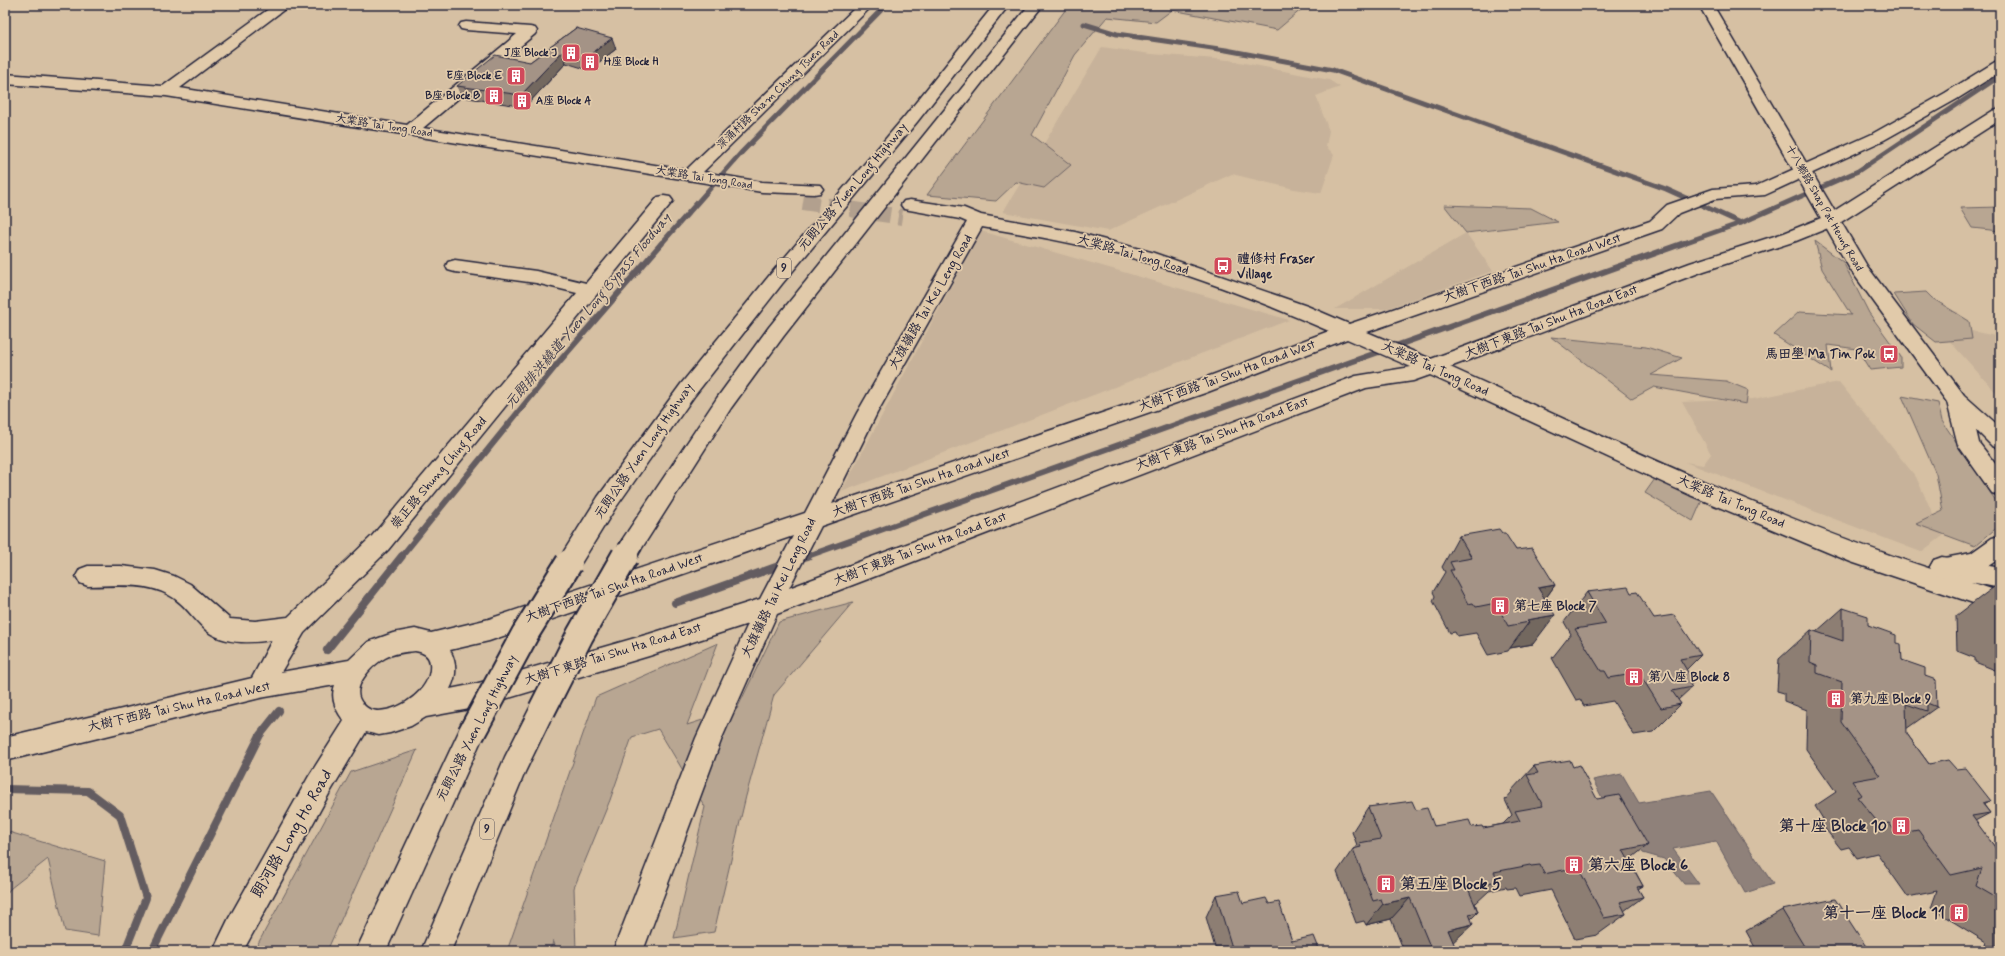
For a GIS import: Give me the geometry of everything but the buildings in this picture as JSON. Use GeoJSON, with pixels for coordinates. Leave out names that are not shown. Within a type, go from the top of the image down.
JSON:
{"type":"FeatureCollection","features":[{"type":"Feature","properties":{"kind":"main road"},"geometry":{"type":"LineString","coordinates":[[166,91],[282,5]]}},
{"type":"Feature","properties":{"kind":"main road","name":"深涌村路 Sham Chung Tsuen Road"},"geometry":{"type":"LineString","coordinates":[[689,176],[866,5]]}},
{"type":"Feature","properties":{"kind":"main road","name":"元朗公路 Yuen Long Highway"},"geometry":{"type":"LineString","coordinates":[[370,951],[471,734],[525,634],[569,562],[640,453],[728,337],[911,119],[1002,5]]}},
{"type":"Feature","properties":{"kind":"main road","name":"9"},"geometry":{"type":"LineString","coordinates":[[436,951],[514,766],[580,635],[632,544],[724,403],[776,332],[1036,5]]}},
{"type":"Feature","properties":{"kind":"main road","name":"十八鄉路 Shap Pat Heung Road"},"geometry":{"type":"LineString","coordinates":[[1706,5],[1738,62],[1806,175],[1859,269],[1957,400],[2000,440]]}},
{"type":"Feature","properties":{"kind":"main road"},"geometry":{"type":"LineString","coordinates":[[411,130],[530,31],[466,26]]}},
{"type":"Feature","properties":{"kind":"main road","name":"大樹下西路 Tai Shu Ha Road West"},"geometry":{"type":"LineString","coordinates":[[360,719],[348,707],[346,690],[354,670],[373,652],[396,642],[415,640],[431,644],[489,630],[808,529],[1354,333],[1394,317],[1656,225],[1673,209],[1713,194],[1759,192],[1806,175],[1951,96],[2000,65]]}},
{"type":"Feature","properties":{"kind":"main road","name":"大棠路 Tai Tong Road"},"geometry":{"type":"LineString","coordinates":[[5,79],[166,91],[236,101],[329,118],[713,179],[808,196]]}},
{"type":"Feature","properties":{"kind":"main road","name":"大樹下東路 Tai Shu Ha Road East"},"geometry":{"type":"LineString","coordinates":[[422,706],[475,696],[649,645],[1363,381],[1412,374],[1425,365],[1697,267],[1790,237],[1830,217],[2000,112]]}},
{"type":"Feature","properties":{"kind":"main road","name":"崇正路 Shung Ching Road"},"geometry":{"type":"LineString","coordinates":[[260,687],[276,656],[295,626],[380,543],[664,200]]}},
{"type":"Feature","properties":{"kind":"main road","name":"大棠路 Tai Tong Road"},"geometry":{"type":"LineString","coordinates":[[906,211],[960,223],[977,220],[1075,238],[1145,256],[1205,276],[1354,333],[1698,489],[1879,562],[2000,602]]}},
{"type":"Feature","properties":{"kind":"main road","name":"大旗嶺路 Tai Kei Leng Road"},"geometry":{"type":"LineString","coordinates":[[628,951],[708,738],[772,600],[868,413],[977,220]]}},
{"type":"Feature","properties":{"kind":"main road"},"geometry":{"type":"LineString","coordinates":[[455,266],[536,277],[590,290]]}},
{"type":"Feature","properties":{"kind":"main road","name":"十八鄉路 Shap Pat Heung Road"},"geometry":{"type":"LineString","coordinates":[[1957,400],[1969,445],[2000,487]]}},
{"type":"Feature","properties":{"kind":"main road"},"geometry":{"type":"LineString","coordinates":[[1942,567],[1976,562],[2000,545]]}},
{"type":"Feature","properties":{"kind":"main road","name":"大棠路 Tai Tong Road"},"geometry":{"type":"LineString","coordinates":[[1879,562],[1942,567],[2000,578]]}},
{"type":"Feature","properties":{"kind":"main road"},"geometry":{"type":"LineString","coordinates":[[88,576],[138,577],[159,581],[175,587],[193,598],[218,625],[229,630],[260,631],[295,626]]}},
{"type":"Feature","properties":{"kind":"main road"},"geometry":{"type":"LineString","coordinates":[[360,719],[379,723],[401,718],[422,706],[434,693],[442,679],[444,665],[440,653],[431,644]]}},
{"type":"Feature","properties":{"kind":"main road","name":"大樹下西路 Tai Shu Ha Road West"},"geometry":{"type":"LineString","coordinates":[[5,749],[260,687],[354,670]]}},
{"type":"Feature","properties":{"kind":"main road","name":"朗河路 Long Ho Road"},"geometry":{"type":"LineString","coordinates":[[228,951],[239,928],[318,785],[360,719]]}},
{"type":"Feature","properties":{"kind":"shaded area"},"geometry":{"type":"Polygon","coordinates":[[[1069,5],[1299,5],[1303,8],[1277,30],[1172,10],[1156,22],[1107,17],[1075,55],[1032,135],[1071,165],[1044,188],[1016,182],[996,201],[927,195],[1069,5]]]}},
{"type":"Feature","properties":{"kind":"shaded area"},"geometry":{"type":"Polygon","coordinates":[[[1102,47],[1151,54],[1229,60],[1329,80],[1340,87],[1316,96],[1329,131],[1326,146],[1334,155],[1321,193],[1294,189],[1232,174],[1108,231],[1003,212],[1102,47]]]}},
{"type":"Feature","properties":{"kind":"shaded area"},"geometry":{"type":"Polygon","coordinates":[[[1444,205],[1531,208],[1558,222],[1466,233],[1444,205]]]}},
{"type":"Feature","properties":{"kind":"shaded area"},"geometry":{"type":"Polygon","coordinates":[[[2000,207],[2000,231],[1972,228],[1960,208],[2000,207]]]}},
{"type":"Feature","properties":{"kind":"shaded area"},"geometry":{"type":"Polygon","coordinates":[[[981,231],[1289,320],[841,492],[981,231]]]}},
{"type":"Feature","properties":{"kind":"shaded area"},"geometry":{"type":"Polygon","coordinates":[[[1466,233],[1493,271],[1386,309],[1335,309],[1466,233]]]}},
{"type":"Feature","properties":{"kind":"shaded area"},"geometry":{"type":"Polygon","coordinates":[[[1815,241],[1843,262],[1869,313],[1901,357],[1901,367],[1870,370],[1857,349],[1828,345],[1831,372],[1774,335],[1799,312],[1851,315],[1822,269],[1815,241]]]}},
{"type":"Feature","properties":{"kind":"shaded area"},"geometry":{"type":"Polygon","coordinates":[[[1926,292],[1932,298],[1969,321],[1972,339],[1936,342],[1913,324],[1894,294],[1926,292]]]}},
{"type":"Feature","properties":{"kind":"shaded area"},"geometry":{"type":"Polygon","coordinates":[[[1919,303],[1958,312],[1967,330],[2000,337],[2000,397],[1945,336],[1919,303]]]}},
{"type":"Feature","properties":{"kind":"shaded area"},"geometry":{"type":"Polygon","coordinates":[[[1551,337],[1646,347],[1682,358],[1651,375],[1726,381],[1748,390],[1746,404],[1654,387],[1632,399],[1551,337]]]}},
{"type":"Feature","properties":{"kind":"shaded area"},"geometry":{"type":"Polygon","coordinates":[[[1839,382],[1916,477],[1943,536],[1921,552],[1685,462],[1703,465],[1711,454],[1682,402],[1753,399],[1839,382]]]}},
{"type":"Feature","properties":{"kind":"shaded area"},"geometry":{"type":"Polygon","coordinates":[[[1902,396],[1938,403],[1942,421],[2000,507],[2000,525],[1975,546],[1916,524],[1943,511],[1936,474],[1902,396]]]}},
{"type":"Feature","properties":{"kind":"shaded area"},"geometry":{"type":"Polygon","coordinates":[[[1657,476],[1703,498],[1693,521],[1645,493],[1657,476]]]}},
{"type":"Feature","properties":{"kind":"shaded area"},"geometry":{"type":"Polygon","coordinates":[[[853,602],[774,695],[746,796],[714,932],[674,938],[705,807],[658,729],[632,737],[610,800],[574,888],[576,951],[557,951],[553,940],[551,951],[507,951],[596,697],[718,643],[687,725],[737,709],[779,622],[853,602]]]}},
{"type":"Feature","properties":{"kind":"shaded area"},"geometry":{"type":"Polygon","coordinates":[[[417,750],[327,951],[254,951],[351,772],[417,750]]]}},
{"type":"Feature","properties":{"kind":"shaded area"},"geometry":{"type":"Polygon","coordinates":[[[1622,774],[1639,803],[1711,791],[1773,884],[1745,893],[1716,841],[1673,849],[1699,884],[1684,884],[1664,859],[1643,853],[1632,837],[1619,831],[1593,780],[1622,774]]]}},
{"type":"Feature","properties":{"kind":"shaded area"},"geometry":{"type":"Polygon","coordinates":[[[9,832],[105,861],[98,936],[65,931],[48,859],[11,888],[5,895],[5,833],[9,832]]]}},
{"type":"Feature","properties":{"kind":"waterway","name":"元朗排洪繞道 Yuen Long Bypass Floodway"},"geometry":{"type":"LineString","coordinates":[[661,244],[742,152],[886,5]]}},
{"type":"Feature","properties":{"kind":"waterway"},"geometry":{"type":"LineString","coordinates":[[1084,24],[1117,34],[1226,50],[1333,70],[1666,189],[1741,223]]}},
{"type":"Feature","properties":{"kind":"waterway"},"geometry":{"type":"LineString","coordinates":[[1741,223],[1858,171],[2000,76]]}},
{"type":"Feature","properties":{"kind":"waterway"},"geometry":{"type":"LineString","coordinates":[[1681,244],[1741,223]]}},
{"type":"Feature","properties":{"kind":"waterway","name":"元朗排洪繞道 Yuen Long Bypass Floodway"},"geometry":{"type":"LineString","coordinates":[[401,557],[558,363],[662,243]]}},
{"type":"Feature","properties":{"kind":"waterway"},"geometry":{"type":"LineString","coordinates":[[807,556],[1684,243]]}},
{"type":"Feature","properties":{"kind":"waterway","name":"元朗排洪繞道 Yuen Long Bypass Floodway"},"geometry":{"type":"LineString","coordinates":[[327,650],[402,556]]}},
{"type":"Feature","properties":{"kind":"waterway"},"geometry":{"type":"LineString","coordinates":[[798,559],[807,556]]}},
{"type":"Feature","properties":{"kind":"waterway"},"geometry":{"type":"LineString","coordinates":[[675,603],[784,564]]}},
{"type":"Feature","properties":{"kind":"waterway","name":"元朗排洪繞道 Yuen Long Bypass Floodway"},"geometry":{"type":"LineString","coordinates":[[152,951],[260,735],[279,711]]}},
{"type":"Feature","properties":{"kind":"waterway"},"geometry":{"type":"LineString","coordinates":[[5,789],[88,791],[120,815],[146,898],[125,951]]}},
{"type":"Feature","properties":{"kind":"tunnel"},"geometry":{"type":"LineString","coordinates":[[803,202],[902,217]]}},
{"type":"Feature","properties":{"kind":"place","name":"J座 Block J"},"geometry":{"type":"Point","coordinates":[571,53]}},
{"type":"Feature","properties":{"kind":"place","name":"H座 Block H"},"geometry":{"type":"Point","coordinates":[590,62]}},
{"type":"Feature","properties":{"kind":"place","name":"E座 Block E"},"geometry":{"type":"Point","coordinates":[516,76]}},
{"type":"Feature","properties":{"kind":"place","name":"B座 Block B"},"geometry":{"type":"Point","coordinates":[494,96]}},
{"type":"Feature","properties":{"kind":"place","name":"A座 Block A"},"geometry":{"type":"Point","coordinates":[522,101]}},
{"type":"Feature","properties":{"kind":"place","name":"禮修村 Fraser Village"},"geometry":{"type":"Point","coordinates":[1223,266]}},
{"type":"Feature","properties":{"kind":"place","name":"馬田壆 Ma Tin Pok"},"geometry":{"type":"Point","coordinates":[1889,354]}},
{"type":"Feature","properties":{"kind":"place","name":"第七座 Block 7"},"geometry":{"type":"Point","coordinates":[1500,606]}},
{"type":"Feature","properties":{"kind":"place","name":"第八座 Block 8"},"geometry":{"type":"Point","coordinates":[1634,677]}},
{"type":"Feature","properties":{"kind":"place","name":"第九座 Block 9"},"geometry":{"type":"Point","coordinates":[1836,699]}},
{"type":"Feature","properties":{"kind":"place","name":"第十座 Block 10"},"geometry":{"type":"Point","coordinates":[1901,826]}},
{"type":"Feature","properties":{"kind":"place","name":"第六座 Block 6"},"geometry":{"type":"Point","coordinates":[1574,865]}},
{"type":"Feature","properties":{"kind":"place","name":"第五座 Block 5"},"geometry":{"type":"Point","coordinates":[1386,884]}},
{"type":"Feature","properties":{"kind":"place","name":"第十一座 Block 11"},"geometry":{"type":"Point","coordinates":[1959,913]}}]}
